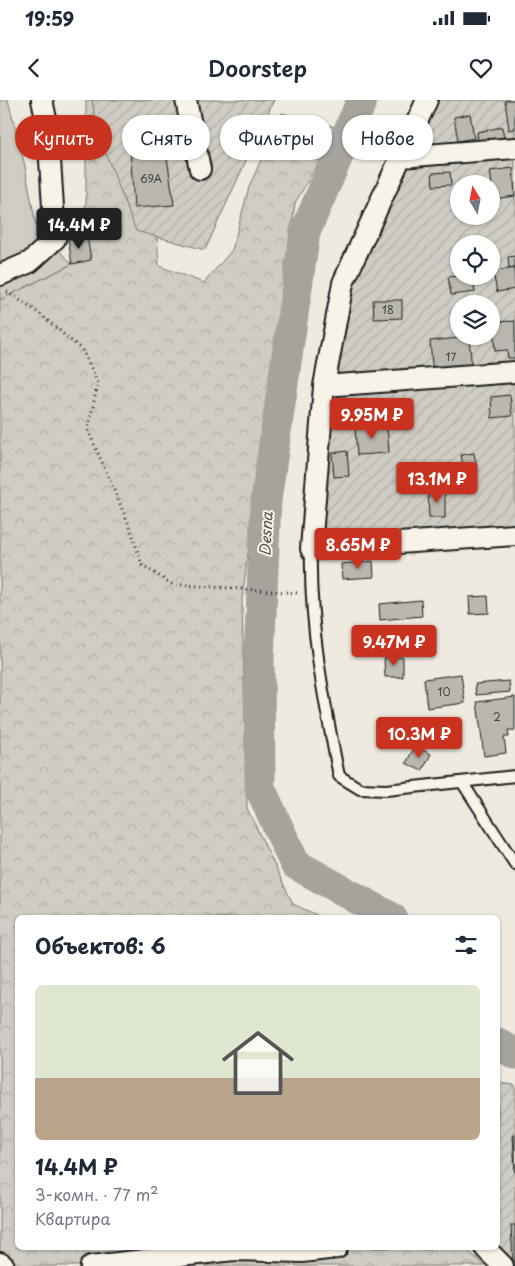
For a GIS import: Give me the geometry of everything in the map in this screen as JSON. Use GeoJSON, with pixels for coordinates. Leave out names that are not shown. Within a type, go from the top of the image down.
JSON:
{"type":"FeatureCollection","features":[{"type":"Feature","properties":{"kind":"street"},"geometry":{"type":"LineString","coordinates":[[0,275],[30,262],[55,239],[48,128],[42,100]]}},
{"type":"Feature","properties":{"kind":"street"},"geometry":{"type":"LineString","coordinates":[[186,100],[200,169]]}},
{"type":"Feature","properties":{"kind":"street"},"geometry":{"type":"LineString","coordinates":[[420,115],[427,100]]}},
{"type":"Feature","properties":{"kind":"street"},"geometry":{"type":"LineString","coordinates":[[433,154],[515,148]]}},
{"type":"Feature","properties":{"kind":"street"},"geometry":{"type":"LineString","coordinates":[[400,160],[343,283],[324,386],[311,549],[515,535]]}},
{"type":"Feature","properties":{"kind":"street"},"geometry":{"type":"LineString","coordinates":[[324,386],[515,372]]}},
{"type":"Feature","properties":{"kind":"street"},"geometry":{"type":"LineString","coordinates":[[91,1266],[234,1250],[302,1252],[320,1250]]}},
{"type":"Feature","properties":{"kind":"street"},"geometry":{"type":"LineString","coordinates":[[487,1250],[503,1266]]}},
{"type":"Feature","properties":{"kind":"street"},"geometry":{"type":"LineString","coordinates":[[0,1263],[4,1266]]}},
{"type":"Feature","properties":{"kind":"lane"},"geometry":{"type":"LineString","coordinates":[[311,549],[310,593],[327,718],[339,776],[360,789],[386,790],[515,776]]}},
{"type":"Feature","properties":{"kind":"lane"},"geometry":{"type":"LineString","coordinates":[[462,782],[515,864]]}},
{"type":"Feature","properties":{"kind":"path"},"geometry":{"type":"LineString","coordinates":[[0,287],[40,314],[82,350],[98,383],[88,430],[130,527],[142,565],[172,584],[198,584],[310,593]]}},
{"type":"Feature","properties":{"kind":"green space"},"geometry":{"type":"Polygon","coordinates":[[[0,100],[8,100],[15,127],[15,160],[23,160],[36,226],[72,264],[0,300],[0,100]]]}},
{"type":"Feature","properties":{"kind":"green space"},"geometry":{"type":"Polygon","coordinates":[[[86,100],[146,100],[148,115],[122,115],[122,160],[153,160],[159,266],[204,283],[232,250],[249,187],[261,160],[320,160],[295,203],[242,599],[247,808],[293,904],[317,915],[15,915],[15,1250],[467,1250],[485,1266],[0,1266],[0,300],[72,264],[86,204],[86,160],[112,160],[112,115],[86,115],[86,100]]]}},
{"type":"Feature","properties":{"kind":"green space"},"geometry":{"type":"Polygon","coordinates":[[[92,100],[274,100],[267,115],[220,115],[220,160],[246,160],[205,250],[136,231],[108,160],[112,160],[112,115],[94,115],[92,100]]]}},
{"type":"Feature","properties":{"kind":"green space"},"geometry":{"type":"Polygon","coordinates":[[[416,100],[515,100],[515,524],[306,541],[334,276],[388,160],[433,160],[433,115],[409,115],[416,100]]]}},
{"type":"Feature","properties":{"kind":"green space"},"geometry":{"type":"Polygon","coordinates":[[[332,126],[339,128],[332,140],[332,126]]]}},
{"type":"Feature","properties":{"kind":"green space"},"geometry":{"type":"Polygon","coordinates":[[[500,1083],[515,1085],[515,1266],[495,1266],[476,1250],[500,1250],[500,1083]]]}},
{"type":"Feature","properties":{"kind":"building"},"geometry":{"type":"Polygon","coordinates":[[[505,100],[515,100],[515,129],[509,130],[505,100]]]}},
{"type":"Feature","properties":{"kind":"building"},"geometry":{"type":"Polygon","coordinates":[[[470,114],[474,138],[458,141],[454,117],[470,114]]]}},
{"type":"Feature","properties":{"kind":"building"},"geometry":{"type":"Polygon","coordinates":[[[502,127],[504,139],[478,143],[477,132],[502,127]]]}},
{"type":"Feature","properties":{"kind":"building"},"geometry":{"type":"Polygon","coordinates":[[[131,160],[167,160],[174,205],[134,208],[131,160]]]}},
{"type":"Feature","properties":{"kind":"building"},"geometry":{"type":"Polygon","coordinates":[[[513,168],[515,196],[500,198],[500,175],[491,175],[490,171],[513,168]]]}},
{"type":"Feature","properties":{"kind":"building"},"geometry":{"type":"Polygon","coordinates":[[[450,172],[450,185],[433,186],[432,173],[450,172]]]}},
{"type":"Feature","properties":{"kind":"building"},"geometry":{"type":"Polygon","coordinates":[[[87,236],[91,260],[72,264],[68,239],[87,236]]]}},
{"type":"Feature","properties":{"kind":"building"},"geometry":{"type":"Polygon","coordinates":[[[515,256],[515,268],[509,269],[508,257],[515,256]]]}},
{"type":"Feature","properties":{"kind":"building"},"geometry":{"type":"Polygon","coordinates":[[[514,268],[515,289],[497,292],[496,285],[500,285],[500,271],[514,268]]]}},
{"type":"Feature","properties":{"kind":"building"},"geometry":{"type":"Polygon","coordinates":[[[448,277],[450,277],[450,285],[474,285],[475,292],[451,295],[448,277]]]}},
{"type":"Feature","properties":{"kind":"building"},"geometry":{"type":"Polygon","coordinates":[[[373,300],[402,300],[402,318],[374,319],[373,300]]]}},
{"type":"Feature","properties":{"kind":"building"},"geometry":{"type":"Polygon","coordinates":[[[515,321],[515,358],[508,358],[507,350],[495,351],[495,345],[500,345],[500,322],[515,321]]]}},
{"type":"Feature","properties":{"kind":"building"},"geometry":{"type":"Polygon","coordinates":[[[450,339],[450,345],[470,345],[472,370],[433,375],[430,341],[450,339]]]}},
{"type":"Feature","properties":{"kind":"building"},"geometry":{"type":"Polygon","coordinates":[[[510,395],[512,416],[492,418],[491,397],[510,395]]]}},
{"type":"Feature","properties":{"kind":"building"},"geometry":{"type":"Polygon","coordinates":[[[387,426],[389,453],[357,455],[355,428],[387,426]]]}},
{"type":"Feature","properties":{"kind":"building"},"geometry":{"type":"Polygon","coordinates":[[[347,451],[349,476],[334,477],[332,453],[347,451]]]}},
{"type":"Feature","properties":{"kind":"building"},"geometry":{"type":"Polygon","coordinates":[[[474,453],[477,468],[464,470],[461,455],[474,453]]]}},
{"type":"Feature","properties":{"kind":"building"},"geometry":{"type":"Polygon","coordinates":[[[445,490],[445,518],[429,518],[428,491],[445,490]]]}},
{"type":"Feature","properties":{"kind":"building"},"geometry":{"type":"Polygon","coordinates":[[[373,561],[374,577],[342,579],[341,564],[373,561]]]}},
{"type":"Feature","properties":{"kind":"building"},"geometry":{"type":"Polygon","coordinates":[[[488,596],[489,613],[470,614],[469,597],[488,596]]]}},
{"type":"Feature","properties":{"kind":"building"},"geometry":{"type":"Polygon","coordinates":[[[421,600],[422,616],[380,620],[379,604],[421,600]]]}},
{"type":"Feature","properties":{"kind":"building"},"geometry":{"type":"Polygon","coordinates":[[[406,628],[407,643],[392,644],[391,629],[406,628]]]}},
{"type":"Feature","properties":{"kind":"building"},"geometry":{"type":"Polygon","coordinates":[[[403,657],[403,677],[385,677],[384,658],[403,657]]]}},
{"type":"Feature","properties":{"kind":"building"},"geometry":{"type":"Polygon","coordinates":[[[461,674],[465,703],[427,708],[424,679],[461,674]]]}},
{"type":"Feature","properties":{"kind":"building"},"geometry":{"type":"Polygon","coordinates":[[[509,681],[510,692],[476,695],[475,684],[509,681]]]}},
{"type":"Feature","properties":{"kind":"building"},"geometry":{"type":"Polygon","coordinates":[[[515,697],[515,730],[508,730],[509,737],[504,737],[506,753],[484,756],[477,702],[515,697]]]}},
{"type":"Feature","properties":{"kind":"building"},"geometry":{"type":"Polygon","coordinates":[[[415,746],[431,754],[422,771],[406,763],[415,746]]]}},
{"type":"Feature","properties":{"kind":"building"},"geometry":{"type":"Polygon","coordinates":[[[513,1135],[515,1135],[515,1172],[513,1135]]]}},
{"type":"Feature","properties":{"kind":"building"},"geometry":{"type":"Polygon","coordinates":[[[511,1225],[515,1225],[515,1262],[513,1262],[511,1225]]]}},
{"type":"Feature","properties":{"kind":"waterway","name":"Desna"},"geometry":{"type":"LineString","coordinates":[[362,100],[305,232],[266,500],[259,659],[260,788],[295,864],[387,915]]}},
{"type":"Feature","properties":{"kind":"waterway","name":"Desna"},"geometry":{"type":"LineString","coordinates":[[500,1044],[515,1054]]}}]}
